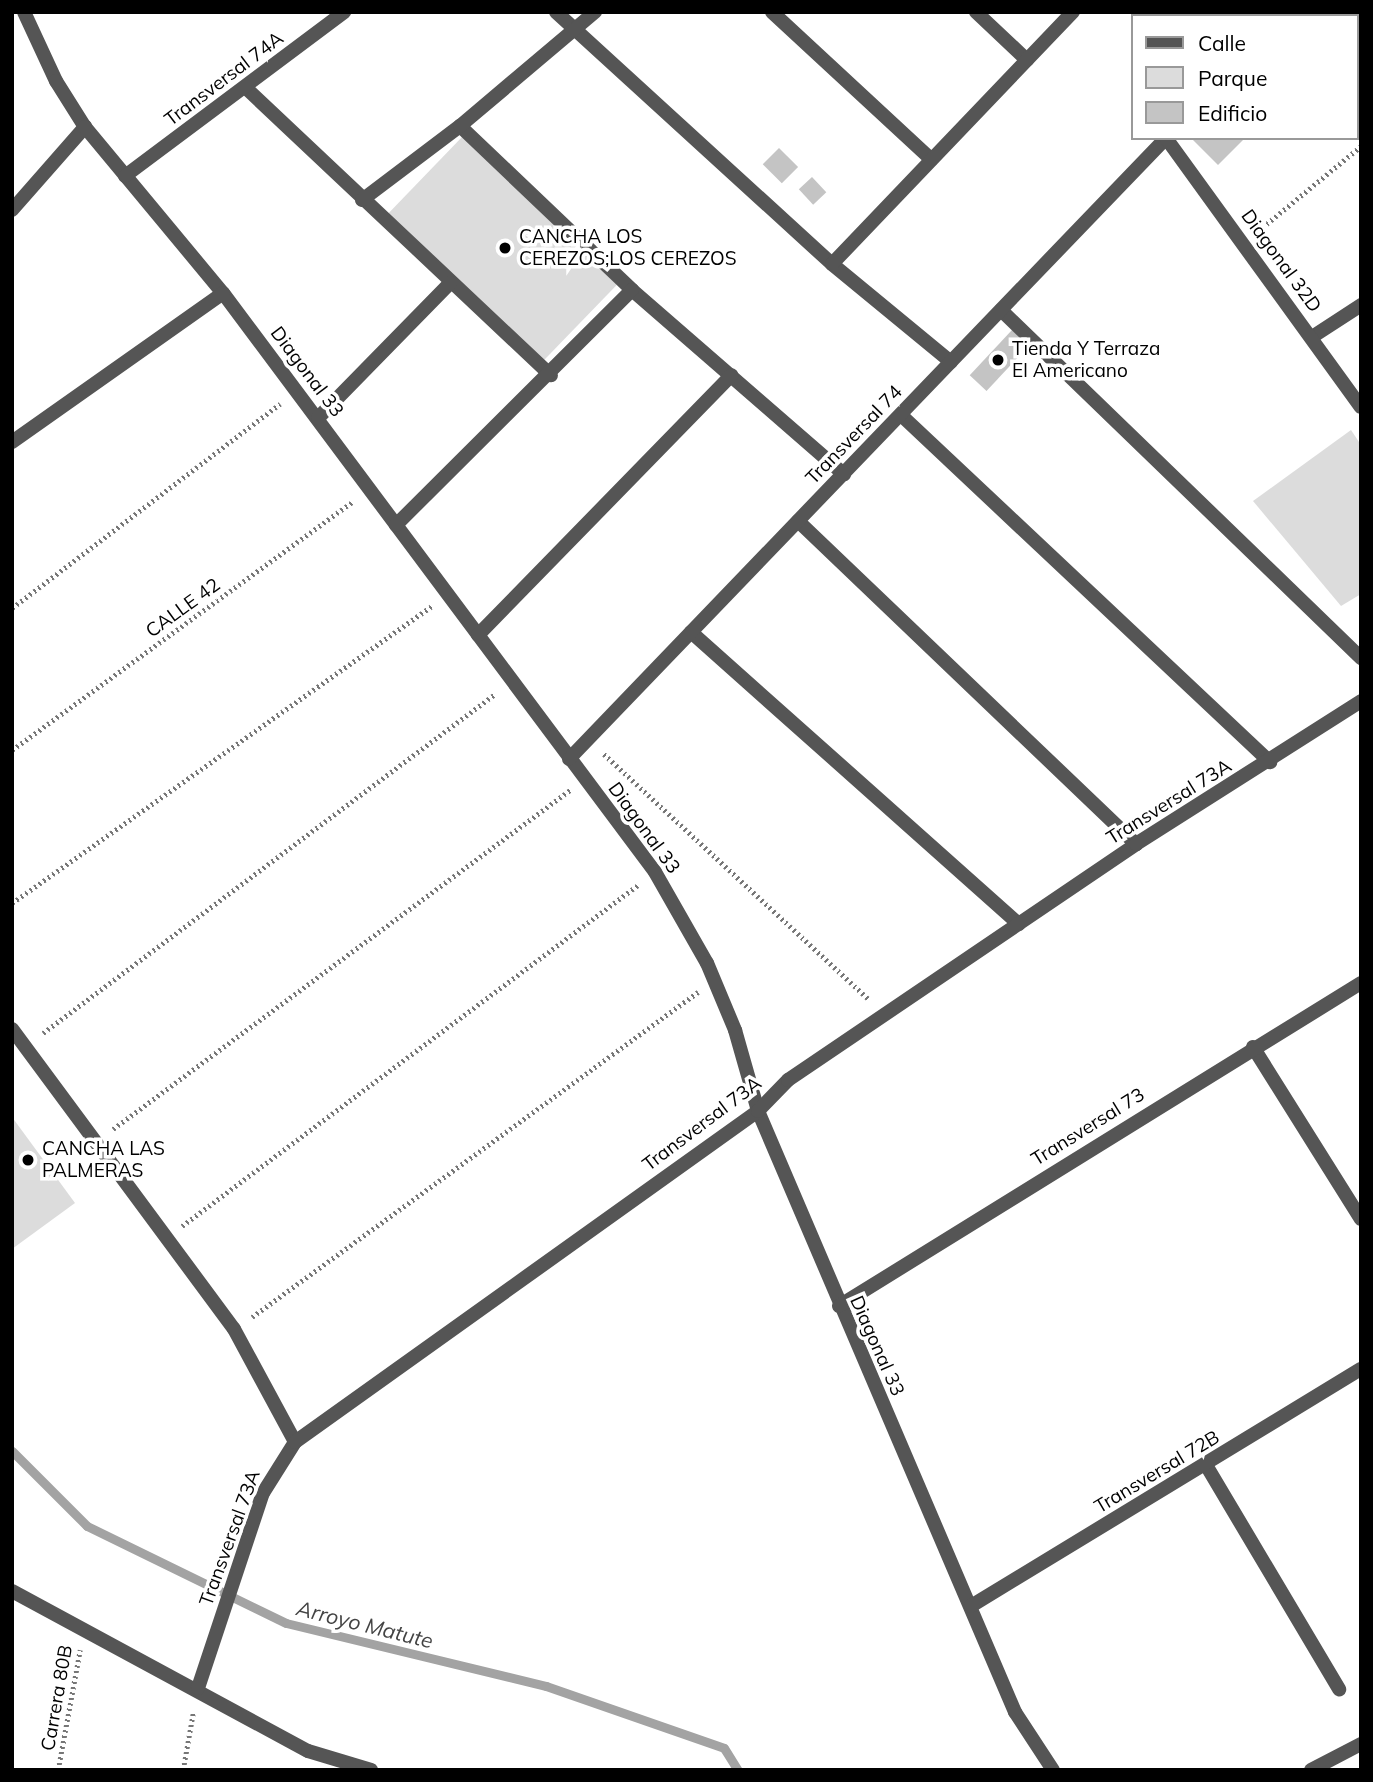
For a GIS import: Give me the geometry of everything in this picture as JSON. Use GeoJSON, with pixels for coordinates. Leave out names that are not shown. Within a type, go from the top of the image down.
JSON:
{"type":"FeatureCollection","features":[{"type":"Feature","properties":{"kind":"street","name":"Diagonal 33"},"geometry":{"type":"LineString","coordinates":[[24,12],[56,81],[85,127],[223,293],[655,872],[714,980],[735,1030],[758,1111],[839,1306],[1015,1712],[1053,1770]]}},
{"type":"Feature","properties":{"kind":"street","name":"Transversal 74A"},"geometry":{"type":"LineString","coordinates":[[125,176],[344,12]]}},
{"type":"Feature","properties":{"kind":"street"},"geometry":{"type":"LineString","coordinates":[[556,12],[832,264],[951,362]]}},
{"type":"Feature","properties":{"kind":"street"},"geometry":{"type":"LineString","coordinates":[[362,200],[460,126],[576,32],[595,12]]}},
{"type":"Feature","properties":{"kind":"street"},"geometry":{"type":"LineString","coordinates":[[772,12],[789,18],[931,159]]}},
{"type":"Feature","properties":{"kind":"street"},"geometry":{"type":"LineString","coordinates":[[976,12],[1027,60]]}},
{"type":"Feature","properties":{"kind":"street"},"geometry":{"type":"LineString","coordinates":[[832,264],[1073,12]]}},
{"type":"Feature","properties":{"kind":"street"},"geometry":{"type":"LineString","coordinates":[[246,88],[450,283],[551,375]]}},
{"type":"Feature","properties":{"kind":"street"},"geometry":{"type":"LineString","coordinates":[[460,126],[632,290],[844,474]]}},
{"type":"Feature","properties":{"kind":"street"},"geometry":{"type":"LineString","coordinates":[[12,210],[85,127]]}},
{"type":"Feature","properties":{"kind":"street","name":"Transversal 74"},"geometry":{"type":"LineString","coordinates":[[569,759],[1164,140]]}},
{"type":"Feature","properties":{"kind":"street","name":"Diagonal 32D"},"geometry":{"type":"LineString","coordinates":[[1167,140],[1361,408]]}},
{"type":"Feature","properties":{"kind":"street"},"geometry":{"type":"LineString","coordinates":[[318,418],[450,283]]}},
{"type":"Feature","properties":{"kind":"street"},"geometry":{"type":"LineString","coordinates":[[396,524],[551,375],[632,290]]}},
{"type":"Feature","properties":{"kind":"street"},"geometry":{"type":"LineString","coordinates":[[12,442],[223,293]]}},
{"type":"Feature","properties":{"kind":"street"},"geometry":{"type":"LineString","coordinates":[[1312,337],[1361,305]]}},
{"type":"Feature","properties":{"kind":"street"},"geometry":{"type":"LineString","coordinates":[[1001,310],[1361,658]]}},
{"type":"Feature","properties":{"kind":"street"},"geometry":{"type":"LineString","coordinates":[[478,635],[732,375]]}},
{"type":"Feature","properties":{"kind":"street"},"geometry":{"type":"LineString","coordinates":[[901,415],[1270,762]]}},
{"type":"Feature","properties":{"kind":"street"},"geometry":{"type":"LineString","coordinates":[[798,521],[1136,844]]}},
{"type":"Feature","properties":{"kind":"street"},"geometry":{"type":"LineString","coordinates":[[691,632],[1019,924]]}},
{"type":"Feature","properties":{"kind":"street","name":"Transversal 73A"},"geometry":{"type":"LineString","coordinates":[[198,1688],[262,1493],[295,1442],[758,1111],[788,1080],[1136,844],[1270,762],[1361,701]]}},
{"type":"Feature","properties":{"kind":"street","name":"Transversal 73"},"geometry":{"type":"LineString","coordinates":[[839,1306],[1253,1046],[1361,983]]}},
{"type":"Feature","properties":{"kind":"street"},"geometry":{"type":"LineString","coordinates":[[12,1029],[234,1329],[295,1442]]}},
{"type":"Feature","properties":{"kind":"street"},"geometry":{"type":"LineString","coordinates":[[1253,1046],[1361,1219]]}},
{"type":"Feature","properties":{"kind":"street","name":"Transversal 72B"},"geometry":{"type":"LineString","coordinates":[[971,1606],[1361,1368]]}},
{"type":"Feature","properties":{"kind":"street"},"geometry":{"type":"LineString","coordinates":[[1206,1465],[1339,1689]]}},
{"type":"Feature","properties":{"kind":"street"},"geometry":{"type":"LineString","coordinates":[[12,1591],[83,1632],[198,1688],[308,1751],[371,1770]]}},
{"type":"Feature","properties":{"kind":"street"},"geometry":{"type":"LineString","coordinates":[[1311,1770],[1361,1744]]}},
{"type":"Feature","properties":{"kind":"path"},"geometry":{"type":"LineString","coordinates":[[1260,229],[1361,146]]}},
{"type":"Feature","properties":{"kind":"path"},"geometry":{"type":"LineString","coordinates":[[12,608],[297,390]]}},
{"type":"Feature","properties":{"kind":"path","name":"CALLE 42"},"geometry":{"type":"LineString","coordinates":[[12,750],[369,489]]}},
{"type":"Feature","properties":{"kind":"path"},"geometry":{"type":"LineString","coordinates":[[12,903],[448,595]]}},
{"type":"Feature","properties":{"kind":"path"},"geometry":{"type":"LineString","coordinates":[[25,1047],[513,681]]}},
{"type":"Feature","properties":{"kind":"path"},"geometry":{"type":"LineString","coordinates":[[588,740],[887,1015]]}},
{"type":"Feature","properties":{"kind":"path"},"geometry":{"type":"LineString","coordinates":[[96,1142],[585,779]]}},
{"type":"Feature","properties":{"kind":"path"},"geometry":{"type":"LineString","coordinates":[[167,1237],[655,872]]}},
{"type":"Feature","properties":{"kind":"path"},"geometry":{"type":"LineString","coordinates":[[234,1329],[714,980]]}},
{"type":"Feature","properties":{"kind":"path","name":"Carrera 80B"},"geometry":{"type":"LineString","coordinates":[[58,1770],[83,1632]]}},
{"type":"Feature","properties":{"kind":"path"},"geometry":{"type":"LineString","coordinates":[[183,1770],[198,1688]]}},
{"type":"Feature","properties":{"kind":"green space"},"geometry":{"type":"Polygon","coordinates":[[[463,136],[617,285],[541,364],[387,215],[463,136]]]}},
{"type":"Feature","properties":{"kind":"green space"},"geometry":{"type":"Polygon","coordinates":[[[1351,430],[1361,445],[1361,594],[1341,606],[1253,501],[1351,430]]]}},
{"type":"Feature","properties":{"kind":"green space","name":"CANCHA LAS PALMERAS"},"geometry":{"type":"Polygon","coordinates":[[[12,1117],[75,1203],[12,1249],[12,1117]]]}},
{"type":"Feature","properties":{"kind":"building"},"geometry":{"type":"Polygon","coordinates":[[[1322,12],[1361,12],[1361,22],[1359,24],[1359,14],[1322,12]]]}},
{"type":"Feature","properties":{"kind":"building"},"geometry":{"type":"Polygon","coordinates":[[[1193,140],[1243,140],[1218,165],[1193,140]]]}},
{"type":"Feature","properties":{"kind":"building"},"geometry":{"type":"Polygon","coordinates":[[[779,148],[798,167],[782,183],[763,164],[779,148]]]}},
{"type":"Feature","properties":{"kind":"building"},"geometry":{"type":"Polygon","coordinates":[[[812,177],[826,192],[813,205],[799,189],[812,177]]]}},
{"type":"Feature","properties":{"kind":"building","name":"Tienda Y Terraza El Americano"},"geometry":{"type":"Polygon","coordinates":[[[1012,330],[1029,346],[987,391],[970,375],[1012,330]]]}},
{"type":"Feature","properties":{"kind":"waterway","name":"Arroyo Matute"},"geometry":{"type":"LineString","coordinates":[[12,1451],[87,1526],[286,1623],[546,1686],[724,1748],[738,1770]]}},
{"type":"Feature","properties":{"kind":"place","name":"CANCHA LOS CEREZOS;LOS CEREZOS"},"geometry":{"type":"Point","coordinates":[505,248]}},
{"type":"Feature","properties":{"kind":"place","name":"Tienda Y Terraza El Americano"},"geometry":{"type":"Point","coordinates":[998,360]}},
{"type":"Feature","properties":{"kind":"place","name":"CANCHA LAS PALMERAS"},"geometry":{"type":"Point","coordinates":[28,1160]}}]}
